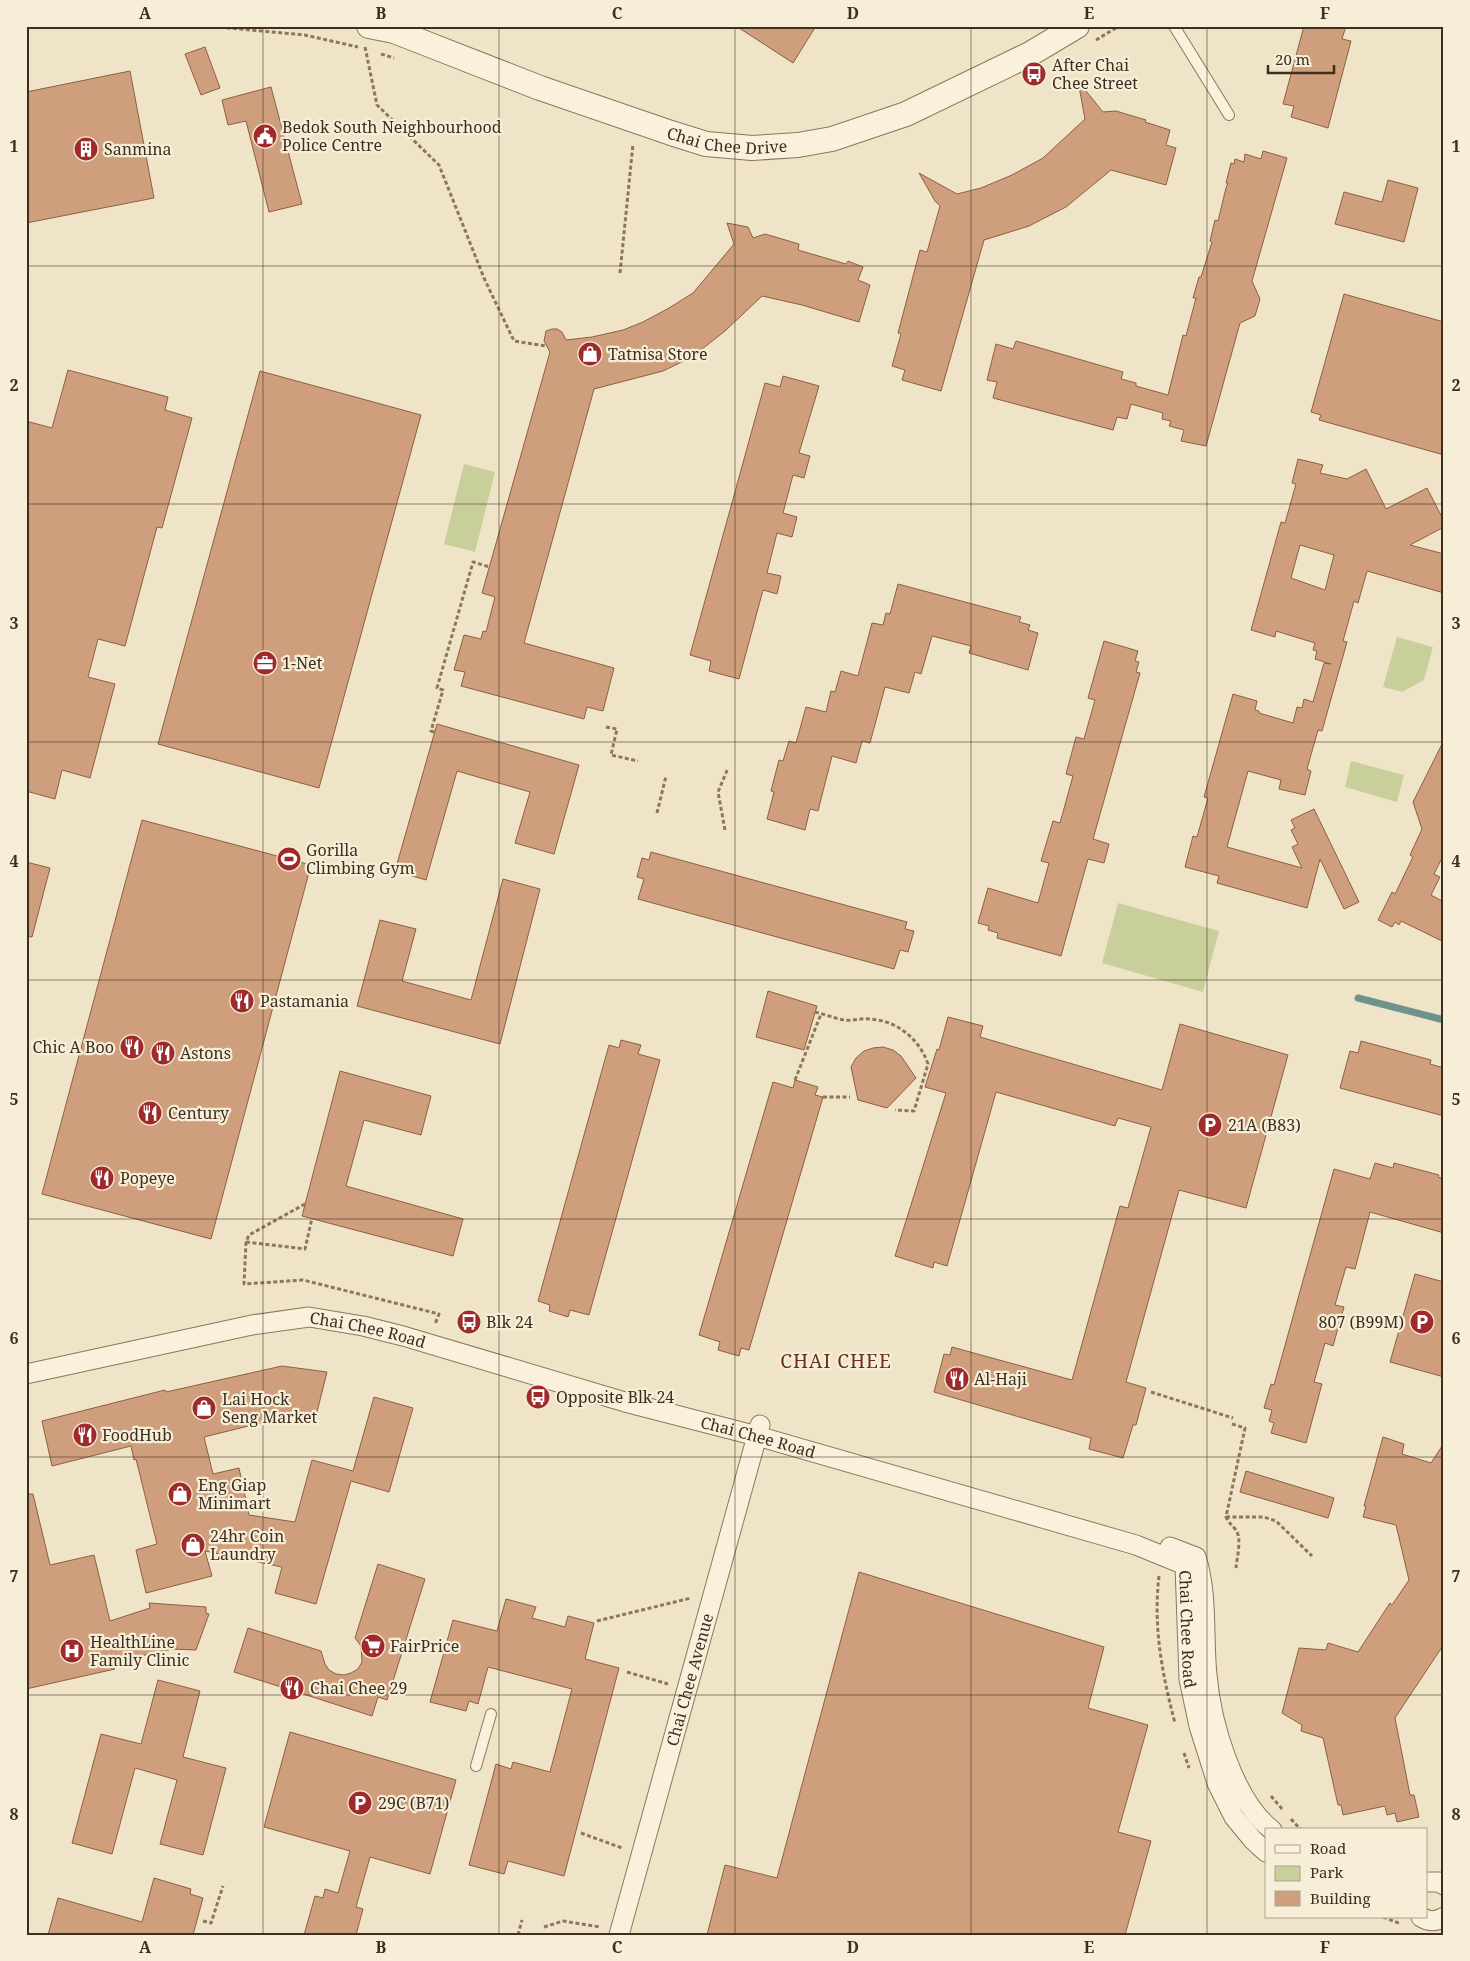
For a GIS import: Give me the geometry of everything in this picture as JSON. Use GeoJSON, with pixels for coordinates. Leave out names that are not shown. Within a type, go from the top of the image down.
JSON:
{"type":"FeatureCollection","features":[{"type":"Feature","properties":{"kind":"street","name":"Chai Chee Drive"},"geometry":{"type":"LineString","coordinates":[[366,39],[395,29],[540,88],[631,135],[752,148],[798,145],[832,139],[906,114],[1030,54],[1084,35]]}},
{"type":"Feature","properties":{"kind":"street","name":"Chai Chee Road"},"geometry":{"type":"LineString","coordinates":[[26,1363],[250,1313],[310,1306],[366,1315],[628,1390],[1136,1545],[1185,1565],[1190,1680],[1199,1726],[1217,1784],[1234,1817],[1265,1851]]}},
{"type":"Feature","properties":{"kind":"street","name":"Chai Chee Road"},"geometry":{"type":"LineString","coordinates":[[26,1374],[252,1325],[310,1317],[363,1326],[403,1336],[625,1402],[758,1430],[1140,1534],[1196,1557],[1202,1577],[1207,1676],[1214,1722],[1232,1772],[1245,1799],[1270,1828]]}},
{"type":"Feature","properties":{"kind":"street","name":"Chai Chee Avenue"},"geometry":{"type":"LineString","coordinates":[[619,1935],[758,1430]]}},
{"type":"Feature","properties":{"kind":"street"},"geometry":{"type":"LineString","coordinates":[[1428,1882],[1439,1882],[1444,1885]]}},
{"type":"Feature","properties":{"kind":"street"},"geometry":{"type":"LineString","coordinates":[[1423,1918],[1429,1921],[1443,1918]]}},
{"type":"Feature","properties":{"kind":"lane"},"geometry":{"type":"LineString","coordinates":[[1174,26],[1229,115]]}},
{"type":"Feature","properties":{"kind":"lane"},"geometry":{"type":"LineString","coordinates":[[476,1766],[491,1714]]}},
{"type":"Feature","properties":{"kind":"path"},"geometry":{"type":"LineString","coordinates":[[26,27],[40,26]]}},
{"type":"Feature","properties":{"kind":"path"},"geometry":{"type":"LineString","coordinates":[[207,26],[366,39],[401,60]]}},
{"type":"Feature","properties":{"kind":"path"},"geometry":{"type":"LineString","coordinates":[[1084,35],[1119,26]]}},
{"type":"Feature","properties":{"kind":"path"},"geometry":{"type":"LineString","coordinates":[[366,39],[377,106],[439,165],[484,278],[514,342],[546,346]]}},
{"type":"Feature","properties":{"kind":"path"},"geometry":{"type":"LineString","coordinates":[[631,135],[640,146]]}},
{"type":"Feature","properties":{"kind":"path"},"geometry":{"type":"LineString","coordinates":[[620,273],[631,135]]}},
{"type":"Feature","properties":{"kind":"path"},"geometry":{"type":"LineString","coordinates":[[434,732],[431,731],[443,690],[437,688],[473,562],[490,566]]}},
{"type":"Feature","properties":{"kind":"path"},"geometry":{"type":"LineString","coordinates":[[606,727],[618,729],[611,755],[638,761]]}},
{"type":"Feature","properties":{"kind":"path"},"geometry":{"type":"LineString","coordinates":[[725,830],[718,792],[728,768]]}},
{"type":"Feature","properties":{"kind":"path"},"geometry":{"type":"LineString","coordinates":[[657,813],[666,776]]}},
{"type":"Feature","properties":{"kind":"path"},"geometry":{"type":"LineString","coordinates":[[815,1012],[847,1021],[869,1018],[891,1024],[914,1040],[930,1065],[914,1111],[895,1110]]}},
{"type":"Feature","properties":{"kind":"path"},"geometry":{"type":"LineString","coordinates":[[795,1080],[821,1014]]}},
{"type":"Feature","properties":{"kind":"path"},"geometry":{"type":"LineString","coordinates":[[823,1097],[850,1097]]}},
{"type":"Feature","properties":{"kind":"path"},"geometry":{"type":"LineString","coordinates":[[304,1204],[249,1235],[246,1242],[244,1284],[303,1280],[439,1314]]}},
{"type":"Feature","properties":{"kind":"path"},"geometry":{"type":"LineString","coordinates":[[246,1242],[305,1249],[312,1218]]}},
{"type":"Feature","properties":{"kind":"path"},"geometry":{"type":"LineString","coordinates":[[1151,1392],[1233,1418]]}},
{"type":"Feature","properties":{"kind":"path"},"geometry":{"type":"LineString","coordinates":[[1232,1424],[1244,1428],[1226,1517],[1238,1537],[1236,1568]]}},
{"type":"Feature","properties":{"kind":"path"},"geometry":{"type":"LineString","coordinates":[[1226,1517],[1264,1517],[1276,1520],[1312,1556]]}},
{"type":"Feature","properties":{"kind":"path"},"geometry":{"type":"LineString","coordinates":[[1157,1570],[1159,1575]]}},
{"type":"Feature","properties":{"kind":"path"},"geometry":{"type":"LineString","coordinates":[[597,1621],[690,1598]]}},
{"type":"Feature","properties":{"kind":"path"},"geometry":{"type":"LineString","coordinates":[[626,1672],[668,1684]]}},
{"type":"Feature","properties":{"kind":"path"},"geometry":{"type":"LineString","coordinates":[[1268,1793],[1299,1828]]}},
{"type":"Feature","properties":{"kind":"path"},"geometry":{"type":"LineString","coordinates":[[582,1833],[622,1848]]}},
{"type":"Feature","properties":{"kind":"path"},"geometry":{"type":"LineString","coordinates":[[203,1921],[211,1923],[223,1886]]}},
{"type":"Feature","properties":{"kind":"path"},"geometry":{"type":"LineString","coordinates":[[518,1935],[522,1920]]}},
{"type":"Feature","properties":{"kind":"path"},"geometry":{"type":"LineString","coordinates":[[544,1927],[563,1920],[600,1927]]}},
{"type":"Feature","properties":{"kind":"green space"},"geometry":{"type":"Polygon","coordinates":[[[464,464],[495,472],[475,552],[444,544],[464,464]]]}},
{"type":"Feature","properties":{"kind":"green space"},"geometry":{"type":"Polygon","coordinates":[[[1397,637],[1433,647],[1424,680],[1402,692],[1383,687],[1397,637]]]}},
{"type":"Feature","properties":{"kind":"green space"},"geometry":{"type":"Polygon","coordinates":[[[1351,761],[1404,775],[1397,802],[1345,787],[1351,761]]]}},
{"type":"Feature","properties":{"kind":"green space"},"geometry":{"type":"Polygon","coordinates":[[[1118,903],[1219,931],[1203,992],[1102,963],[1118,903]]]}},
{"type":"Feature","properties":{"kind":"building"},"geometry":{"type":"Polygon","coordinates":[[[736,26],[816,26],[793,63],[736,26]]]}},
{"type":"Feature","properties":{"kind":"building"},"geometry":{"type":"Polygon","coordinates":[[[1304,26],[1346,26],[1342,39],[1351,41],[1328,128],[1291,117],[1294,106],[1283,104],[1304,26]]]}},
{"type":"Feature","properties":{"kind":"building"},"geometry":{"type":"Polygon","coordinates":[[[205,47],[220,88],[201,95],[185,54],[205,47]]]}},
{"type":"Feature","properties":{"kind":"building","name":"Sanmina"},"geometry":{"type":"Polygon","coordinates":[[[130,71],[154,198],[26,223],[26,92],[130,71]]]}},
{"type":"Feature","properties":{"kind":"building"},"geometry":{"type":"Polygon","coordinates":[[[1078,81],[1103,112],[1116,111],[1170,130],[1166,145],[1176,148],[1166,185],[1111,170],[1066,207],[1029,226],[984,240],[941,391],[902,380],[905,370],[892,366],[901,334],[898,333],[920,250],[927,252],[940,206],[935,201],[919,173],[957,194],[981,188],[1012,175],[1043,158],[1085,119],[1078,81]]]}},
{"type":"Feature","properties":{"kind":"building"},"geometry":{"type":"Polygon","coordinates":[[[271,87],[302,204],[269,212],[246,121],[228,125],[222,100],[271,87]]]}},
{"type":"Feature","properties":{"kind":"building"},"geometry":{"type":"Polygon","coordinates":[[[1263,151],[1287,158],[1252,281],[1260,299],[1255,316],[1240,323],[1206,446],[1181,441],[1184,430],[1169,426],[1171,421],[1162,419],[1163,413],[1131,404],[1127,419],[1117,417],[1113,430],[993,398],[997,382],[987,380],[996,344],[1013,349],[1016,341],[1123,372],[1121,379],[1136,383],[1136,386],[1168,395],[1183,335],[1186,336],[1196,298],[1193,298],[1199,277],[1201,277],[1212,242],[1210,241],[1215,220],[1218,221],[1231,163],[1234,164],[1235,159],[1244,162],[1245,154],[1261,159],[1263,151]]]}},
{"type":"Feature","properties":{"kind":"building"},"geometry":{"type":"Polygon","coordinates":[[[1388,180],[1418,188],[1404,242],[1335,224],[1344,192],[1382,202],[1388,180]]]}},
{"type":"Feature","properties":{"kind":"building"},"geometry":{"type":"Polygon","coordinates":[[[727,223],[748,227],[753,238],[765,234],[799,244],[798,250],[846,264],[848,261],[863,267],[858,280],[870,285],[859,322],[802,305],[762,296],[725,331],[692,357],[663,371],[594,389],[524,643],[614,668],[603,711],[587,707],[584,719],[461,686],[465,672],[454,670],[464,635],[481,639],[483,631],[486,632],[495,597],[482,593],[550,352],[544,341],[546,331],[557,329],[562,332],[566,340],[592,337],[623,330],[669,308],[693,293],[734,244],[727,223]]]}},
{"type":"Feature","properties":{"kind":"building"},"geometry":{"type":"Polygon","coordinates":[[[1344,294],[1444,322],[1444,455],[1319,420],[1321,415],[1311,412],[1344,294]]]}},
{"type":"Feature","properties":{"kind":"building"},"geometry":{"type":"Polygon","coordinates":[[[68,370],[168,397],[165,410],[192,418],[162,528],[157,527],[125,646],[98,639],[88,677],[115,684],[90,778],[62,770],[55,799],[26,791],[26,421],[52,428],[68,370]]]}},
{"type":"Feature","properties":{"kind":"building"},"geometry":{"type":"Polygon","coordinates":[[[260,371],[421,415],[319,788],[158,744],[260,371]]]}},
{"type":"Feature","properties":{"kind":"building"},"geometry":{"type":"Polygon","coordinates":[[[783,376],[819,386],[799,453],[810,456],[804,478],[793,475],[783,513],[797,517],[792,537],[777,533],[767,573],[781,576],[777,594],[763,590],[739,679],[709,671],[711,661],[690,655],[765,383],[780,387],[783,376]]]}},
{"type":"Feature","properties":{"kind":"building"},"geometry":{"type":"Polygon","coordinates":[[[1298,459],[1323,465],[1320,473],[1347,479],[1366,469],[1386,509],[1427,488],[1444,521],[1444,527],[1410,545],[1444,554],[1444,593],[1367,571],[1358,603],[1354,601],[1343,641],[1347,642],[1322,731],[1318,730],[1307,769],[1311,771],[1305,795],[1279,789],[1281,780],[1248,771],[1227,847],[1302,868],[1292,847],[1298,844],[1291,830],[1295,828],[1291,820],[1314,809],[1359,902],[1344,909],[1320,859],[1307,908],[1217,883],[1219,876],[1185,867],[1193,836],[1197,837],[1208,798],[1204,797],[1233,694],[1257,701],[1255,710],[1259,711],[1259,713],[1293,723],[1297,707],[1302,708],[1304,699],[1313,702],[1324,663],[1331,664],[1315,659],[1317,651],[1313,650],[1315,643],[1276,631],[1275,637],[1251,630],[1281,522],[1285,523],[1296,484],[1292,483],[1298,459]],[[1300,545],[1291,578],[1325,590],[1334,555],[1300,545]]]}},
{"type":"Feature","properties":{"kind":"building"},"geometry":{"type":"Polygon","coordinates":[[[898,584],[1021,617],[1019,622],[1030,625],[1028,630],[1038,633],[1028,670],[969,653],[971,646],[932,636],[921,674],[915,672],[909,693],[885,687],[870,743],[862,741],[856,763],[832,756],[818,811],[810,809],[805,830],[767,819],[774,792],[771,791],[779,760],[783,761],[789,741],[796,743],[806,707],[826,712],[831,691],[835,692],[841,671],[858,676],[872,623],[883,625],[886,613],[890,614],[898,584]]]}},
{"type":"Feature","properties":{"kind":"building"},"geometry":{"type":"Polygon","coordinates":[[[1104,641],[1138,651],[1135,661],[1139,662],[1136,672],[1140,673],[1093,839],[1109,844],[1104,863],[1088,859],[1061,956],[997,938],[998,933],[988,930],[989,926],[978,923],[988,888],[1038,903],[1049,863],[1041,861],[1053,821],[1060,823],[1073,776],[1066,774],[1076,737],[1084,739],[1095,700],[1088,698],[1104,641]]]}},
{"type":"Feature","properties":{"kind":"building"},"geometry":{"type":"Polygon","coordinates":[[[437,724],[579,765],[554,854],[515,843],[530,792],[457,771],[426,880],[395,871],[437,724]]]}},
{"type":"Feature","properties":{"kind":"building"},"geometry":{"type":"Polygon","coordinates":[[[1444,740],[1444,854],[1434,874],[1440,877],[1431,895],[1444,902],[1444,942],[1401,921],[1399,925],[1395,922],[1392,927],[1378,920],[1392,892],[1395,894],[1413,857],[1410,855],[1422,829],[1413,802],[1444,740]]]}},
{"type":"Feature","properties":{"kind":"building"},"geometry":{"type":"Polygon","coordinates":[[[142,820],[311,865],[211,1239],[42,1194],[142,820]]]}},
{"type":"Feature","properties":{"kind":"building"},"geometry":{"type":"Polygon","coordinates":[[[651,852],[907,922],[905,929],[914,931],[908,952],[900,950],[894,969],[638,899],[644,879],[637,877],[642,858],[649,860],[651,852]]]}},
{"type":"Feature","properties":{"kind":"building"},"geometry":{"type":"Polygon","coordinates":[[[26,862],[50,868],[32,937],[26,936],[26,862]]]}},
{"type":"Feature","properties":{"kind":"building"},"geometry":{"type":"Polygon","coordinates":[[[503,879],[540,889],[500,1044],[357,1006],[380,920],[416,929],[402,981],[471,1000],[503,879]]]}},
{"type":"Feature","properties":{"kind":"building"},"geometry":{"type":"Polygon","coordinates":[[[768,991],[817,1006],[804,1050],[756,1037],[768,991]]]}},
{"type":"Feature","properties":{"kind":"building"},"geometry":{"type":"Polygon","coordinates":[[[948,1017],[983,1026],[980,1037],[1162,1090],[1180,1024],[1288,1055],[1246,1208],[1179,1190],[1126,1382],[1146,1388],[1136,1425],[1133,1425],[1123,1458],[1089,1449],[1091,1438],[934,1392],[944,1354],[950,1355],[952,1347],[1072,1380],[1120,1206],[1128,1208],[1151,1127],[1118,1118],[1115,1126],[996,1092],[947,1266],[934,1262],[933,1268],[895,1256],[946,1093],[925,1087],[937,1049],[939,1050],[948,1017]]]}},
{"type":"Feature","properties":{"kind":"building"},"geometry":{"type":"Polygon","coordinates":[[[621,1040],[641,1045],[638,1054],[660,1060],[589,1315],[570,1310],[568,1317],[549,1311],[550,1305],[538,1301],[609,1045],[619,1048],[621,1040]]]}},
{"type":"Feature","properties":{"kind":"building"},"geometry":{"type":"Polygon","coordinates":[[[1361,1041],[1431,1060],[1430,1064],[1444,1068],[1444,1116],[1340,1088],[1350,1051],[1358,1053],[1361,1041]]]}},
{"type":"Feature","properties":{"kind":"building"},"geometry":{"type":"Polygon","coordinates":[[[883,1047],[893,1050],[901,1056],[916,1078],[887,1108],[858,1100],[851,1067],[856,1058],[864,1051],[883,1047]]]}},
{"type":"Feature","properties":{"kind":"building"},"geometry":{"type":"Polygon","coordinates":[[[340,1071],[431,1096],[421,1135],[364,1120],[346,1186],[463,1219],[453,1256],[302,1216],[340,1071]]]}},
{"type":"Feature","properties":{"kind":"building"},"geometry":{"type":"Polygon","coordinates":[[[795,1080],[818,1087],[815,1095],[823,1097],[749,1350],[741,1348],[739,1356],[718,1350],[720,1342],[699,1335],[773,1082],[793,1088],[795,1080]]]}},
{"type":"Feature","properties":{"kind":"building"},"geometry":{"type":"Polygon","coordinates":[[[1375,1163],[1393,1168],[1394,1163],[1439,1175],[1438,1177],[1444,1179],[1444,1233],[1370,1212],[1355,1269],[1346,1267],[1335,1305],[1344,1307],[1333,1346],[1325,1343],[1314,1382],[1322,1384],[1306,1443],[1271,1433],[1274,1423],[1269,1421],[1272,1410],[1264,1408],[1271,1384],[1274,1385],[1334,1169],[1370,1179],[1375,1163]]]}},
{"type":"Feature","properties":{"kind":"building","name":"807 (B99M)"},"geometry":{"type":"Polygon","coordinates":[[[1415,1274],[1444,1282],[1444,1377],[1390,1362],[1415,1274]]]}},
{"type":"Feature","properties":{"kind":"building"},"geometry":{"type":"Polygon","coordinates":[[[282,1366],[327,1372],[315,1420],[289,1416],[204,1437],[213,1474],[239,1468],[249,1515],[295,1522],[312,1460],[353,1471],[374,1397],[413,1408],[389,1492],[351,1481],[316,1604],[275,1593],[282,1567],[205,1551],[212,1576],[146,1593],[136,1550],[157,1544],[131,1446],[52,1466],[42,1421],[165,1390],[166,1392],[282,1366]]]}},
{"type":"Feature","properties":{"kind":"building"},"geometry":{"type":"Polygon","coordinates":[[[1383,1437],[1404,1444],[1402,1454],[1431,1463],[1444,1443],[1444,1644],[1395,1718],[1410,1795],[1414,1795],[1419,1817],[1397,1822],[1395,1813],[1387,1815],[1385,1806],[1343,1815],[1341,1805],[1338,1805],[1323,1738],[1301,1731],[1302,1725],[1282,1713],[1299,1648],[1326,1650],[1328,1643],[1358,1652],[1390,1603],[1392,1605],[1409,1580],[1396,1525],[1363,1517],[1366,1506],[1364,1506],[1383,1437]]]}},
{"type":"Feature","properties":{"kind":"building"},"geometry":{"type":"Polygon","coordinates":[[[1246,1471],[1334,1498],[1328,1518],[1240,1492],[1246,1471]]]}},
{"type":"Feature","properties":{"kind":"building"},"geometry":{"type":"Polygon","coordinates":[[[26,1494],[33,1494],[50,1565],[94,1555],[110,1621],[150,1608],[149,1603],[206,1607],[206,1613],[209,1614],[196,1650],[172,1649],[101,1665],[115,1669],[26,1689],[26,1494]]]}},
{"type":"Feature","properties":{"kind":"building"},"geometry":{"type":"Polygon","coordinates":[[[378,1564],[425,1579],[387,1700],[378,1697],[372,1716],[234,1672],[248,1628],[321,1651],[325,1664],[329,1670],[336,1674],[344,1675],[358,1669],[362,1662],[361,1646],[355,1638],[378,1564]]]}},
{"type":"Feature","properties":{"kind":"building"},"geometry":{"type":"Polygon","coordinates":[[[859,1572],[1104,1647],[1088,1708],[1148,1725],[1118,1832],[1151,1841],[1125,1935],[707,1935],[725,1865],[777,1878],[859,1572]]]}},
{"type":"Feature","properties":{"kind":"building"},"geometry":{"type":"Polygon","coordinates":[[[506,1599],[536,1607],[532,1618],[565,1627],[568,1616],[594,1623],[585,1659],[619,1668],[564,1876],[508,1861],[504,1874],[469,1865],[496,1764],[511,1769],[513,1762],[550,1772],[572,1689],[488,1667],[478,1704],[469,1701],[466,1711],[430,1702],[453,1620],[497,1631],[506,1599]]]}},
{"type":"Feature","properties":{"kind":"building"},"geometry":{"type":"Polygon","coordinates":[[[158,1680],[200,1691],[183,1757],[226,1768],[203,1855],[160,1844],[177,1780],[135,1768],[112,1854],[72,1843],[101,1734],[141,1744],[158,1680]]]}},
{"type":"Feature","properties":{"kind":"building","name":"29C (B71)"},"geometry":{"type":"Polygon","coordinates":[[[290,1732],[456,1780],[430,1874],[370,1857],[356,1907],[363,1909],[356,1935],[304,1935],[315,1896],[323,1898],[325,1889],[338,1893],[350,1851],[264,1827],[290,1732]]]}},
{"type":"Feature","properties":{"kind":"building"},"geometry":{"type":"Polygon","coordinates":[[[154,1878],[191,1889],[190,1894],[203,1898],[193,1935],[48,1935],[58,1898],[142,1922],[154,1878]]]}},
{"type":"Feature","properties":{"kind":"waterway"},"geometry":{"type":"LineString","coordinates":[[1358,998],[1444,1020]]}},
{"type":"Feature","properties":{"kind":"place","name":"After Chai Chee Street"},"geometry":{"type":"Point","coordinates":[1034,74]}},
{"type":"Feature","properties":{"kind":"place","name":"Bedok South Neighbourhood Police Centre"},"geometry":{"type":"Point","coordinates":[265,136]}},
{"type":"Feature","properties":{"kind":"place","name":"Sanmina"},"geometry":{"type":"Point","coordinates":[86,149]}},
{"type":"Feature","properties":{"kind":"place","name":"Tatnisa Store"},"geometry":{"type":"Point","coordinates":[590,354]}},
{"type":"Feature","properties":{"kind":"place","name":"1-Net"},"geometry":{"type":"Point","coordinates":[265,663]}},
{"type":"Feature","properties":{"kind":"place","name":"Gorilla Climbing Gym"},"geometry":{"type":"Point","coordinates":[289,859]}},
{"type":"Feature","properties":{"kind":"place","name":"Pastamania"},"geometry":{"type":"Point","coordinates":[242,1001]}},
{"type":"Feature","properties":{"kind":"place","name":"Chic A Boo"},"geometry":{"type":"Point","coordinates":[132,1047]}},
{"type":"Feature","properties":{"kind":"place","name":"Astons"},"geometry":{"type":"Point","coordinates":[163,1053]}},
{"type":"Feature","properties":{"kind":"place","name":"Century"},"geometry":{"type":"Point","coordinates":[150,1113]}},
{"type":"Feature","properties":{"kind":"place","name":"21A (B83)"},"geometry":{"type":"Point","coordinates":[1210,1125]}},
{"type":"Feature","properties":{"kind":"place","name":"Popeye"},"geometry":{"type":"Point","coordinates":[102,1178]}},
{"type":"Feature","properties":{"kind":"place","name":"Blk 24"},"geometry":{"type":"Point","coordinates":[469,1322]}},
{"type":"Feature","properties":{"kind":"place","name":"807 (B99M)"},"geometry":{"type":"Point","coordinates":[1422,1322]}},
{"type":"Feature","properties":{"kind":"place","name":"Al-Haji"},"geometry":{"type":"Point","coordinates":[957,1379]}},
{"type":"Feature","properties":{"kind":"place","name":"Opposite Blk 24"},"geometry":{"type":"Point","coordinates":[538,1397]}},
{"type":"Feature","properties":{"kind":"place","name":"Lai Hock Seng Market"},"geometry":{"type":"Point","coordinates":[204,1408]}},
{"type":"Feature","properties":{"kind":"place","name":"FoodHub"},"geometry":{"type":"Point","coordinates":[85,1435]}},
{"type":"Feature","properties":{"kind":"place","name":"Eng Giap Minimart"},"geometry":{"type":"Point","coordinates":[180,1494]}},
{"type":"Feature","properties":{"kind":"place","name":"24hr Coin Laundry"},"geometry":{"type":"Point","coordinates":[193,1545]}},
{"type":"Feature","properties":{"kind":"place","name":"FairPrice"},"geometry":{"type":"Point","coordinates":[373,1646]}},
{"type":"Feature","properties":{"kind":"place","name":"HealthLine Family Clinic"},"geometry":{"type":"Point","coordinates":[72,1651]}},
{"type":"Feature","properties":{"kind":"place","name":"Chai Chee 29"},"geometry":{"type":"Point","coordinates":[292,1688]}},
{"type":"Feature","properties":{"kind":"place","name":"29C (B71)"},"geometry":{"type":"Point","coordinates":[360,1803]}},
{"type":"Feature","properties":{"kind":"district","name":"CHAI CHEE"},"geometry":{"type":"Point","coordinates":[836,1361]}}]}
